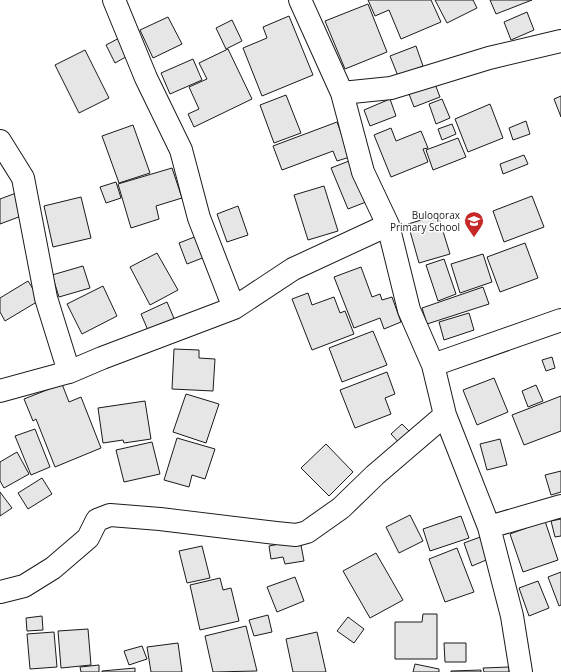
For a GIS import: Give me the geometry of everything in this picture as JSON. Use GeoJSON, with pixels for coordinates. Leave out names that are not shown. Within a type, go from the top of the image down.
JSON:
{"type":"FeatureCollection","features":[{"type":"Feature","properties":{"kind":"street"},"geometry":{"type":"LineString","coordinates":[[114,0],[146,78],[181,150],[199,218],[234,308]]}},
{"type":"Feature","properties":{"kind":"street"},"geometry":{"type":"LineString","coordinates":[[300,0],[342,93],[363,172],[388,225],[409,310],[433,364],[445,415],[489,527],[512,616],[521,672]]}},
{"type":"Feature","properties":{"kind":"street"},"geometry":{"type":"LineString","coordinates":[[342,93],[391,88],[489,58],[561,41]]}},
{"type":"Feature","properties":{"kind":"street"},"geometry":{"type":"LineString","coordinates":[[0,141],[23,178],[46,298],[69,372]]}},
{"type":"Feature","properties":{"kind":"street"},"geometry":{"type":"LineString","coordinates":[[0,174],[23,178]]}},
{"type":"Feature","properties":{"kind":"street"},"geometry":{"type":"LineString","coordinates":[[0,391],[69,372],[234,308],[293,269],[388,225]]}},
{"type":"Feature","properties":{"kind":"street"},"geometry":{"type":"LineString","coordinates":[[433,364],[561,320]]}},
{"type":"Feature","properties":{"kind":"street"},"geometry":{"type":"LineString","coordinates":[[0,592],[24,586],[53,568],[88,538],[97,520],[110,515],[160,519],[276,534],[296,535],[307,532],[341,508],[375,475],[445,415]]}},
{"type":"Feature","properties":{"kind":"street"},"geometry":{"type":"LineString","coordinates":[[489,527],[561,506]]}},
{"type":"Feature","properties":{"kind":"building"},"geometry":{"type":"Polygon","coordinates":[[[368,0],[431,0],[441,22],[401,39],[389,10],[375,16],[368,0]]]}},
{"type":"Feature","properties":{"kind":"building"},"geometry":{"type":"Polygon","coordinates":[[[435,0],[473,0],[477,8],[447,23],[435,0]]]}},
{"type":"Feature","properties":{"kind":"building"},"geometry":{"type":"Polygon","coordinates":[[[490,0],[532,0],[496,14],[490,0]]]}},
{"type":"Feature","properties":{"kind":"building"},"geometry":{"type":"Polygon","coordinates":[[[368,4],[387,52],[345,69],[325,21],[368,4]]]}},
{"type":"Feature","properties":{"kind":"building"},"geometry":{"type":"Polygon","coordinates":[[[527,12],[534,30],[511,40],[504,22],[527,12]]]}},
{"type":"Feature","properties":{"kind":"building"},"geometry":{"type":"Polygon","coordinates":[[[289,16],[313,75],[262,96],[243,48],[267,38],[263,27],[289,16]]]}},
{"type":"Feature","properties":{"kind":"building"},"geometry":{"type":"Polygon","coordinates":[[[168,17],[182,44],[153,58],[140,30],[168,17]]]}},
{"type":"Feature","properties":{"kind":"building"},"geometry":{"type":"Polygon","coordinates":[[[232,20],[242,41],[226,49],[216,28],[232,20]]]}},
{"type":"Feature","properties":{"kind":"building"},"geometry":{"type":"Polygon","coordinates":[[[123,36],[131,54],[115,63],[106,45],[123,36]]]}},
{"type":"Feature","properties":{"kind":"building"},"geometry":{"type":"Polygon","coordinates":[[[416,46],[423,66],[398,76],[390,56],[416,46]]]}},
{"type":"Feature","properties":{"kind":"building"},"geometry":{"type":"Polygon","coordinates":[[[228,49],[252,99],[194,127],[188,114],[199,109],[189,87],[207,79],[199,63],[228,49]]]}},
{"type":"Feature","properties":{"kind":"building"},"geometry":{"type":"Polygon","coordinates":[[[85,50],[109,98],[79,113],[55,65],[85,50]]]}},
{"type":"Feature","properties":{"kind":"building"},"geometry":{"type":"Polygon","coordinates":[[[193,59],[202,80],[170,94],[161,73],[193,59]]]}},
{"type":"Feature","properties":{"kind":"building"},"geometry":{"type":"Polygon","coordinates":[[[435,84],[440,97],[414,107],[409,94],[435,84]]]}},
{"type":"Feature","properties":{"kind":"building"},"geometry":{"type":"Polygon","coordinates":[[[286,95],[301,133],[274,143],[260,105],[286,95]]]}},
{"type":"Feature","properties":{"kind":"building"},"geometry":{"type":"Polygon","coordinates":[[[561,96],[561,117],[554,99],[561,96]]]}},
{"type":"Feature","properties":{"kind":"building"},"geometry":{"type":"Polygon","coordinates":[[[390,99],[396,116],[370,126],[364,110],[390,99]]]}},
{"type":"Feature","properties":{"kind":"building"},"geometry":{"type":"Polygon","coordinates":[[[442,99],[450,118],[436,124],[429,104],[442,99]]]}},
{"type":"Feature","properties":{"kind":"building"},"geometry":{"type":"Polygon","coordinates":[[[490,104],[503,138],[468,152],[455,119],[490,104]]]}},
{"type":"Feature","properties":{"kind":"building"},"geometry":{"type":"Polygon","coordinates":[[[526,121],[530,134],[513,140],[509,128],[526,121]]]}},
{"type":"Feature","properties":{"kind":"building"},"geometry":{"type":"Polygon","coordinates":[[[337,122],[350,157],[337,161],[333,151],[282,170],[273,146],[337,122]]]}},
{"type":"Feature","properties":{"kind":"building"},"geometry":{"type":"Polygon","coordinates":[[[452,124],[456,134],[442,140],[438,129],[452,124]]]}},
{"type":"Feature","properties":{"kind":"building"},"geometry":{"type":"Polygon","coordinates":[[[133,125],[150,173],[119,183],[102,136],[133,125]]]}},
{"type":"Feature","properties":{"kind":"building"},"geometry":{"type":"Polygon","coordinates":[[[391,128],[396,141],[421,131],[428,148],[423,149],[428,162],[391,177],[374,135],[391,128]]]}},
{"type":"Feature","properties":{"kind":"building"},"geometry":{"type":"Polygon","coordinates":[[[458,138],[466,157],[433,170],[426,150],[458,138]]]}},
{"type":"Feature","properties":{"kind":"building"},"geometry":{"type":"Polygon","coordinates":[[[524,155],[528,164],[503,174],[500,164],[524,155]]]}},
{"type":"Feature","properties":{"kind":"building"},"geometry":{"type":"Polygon","coordinates":[[[349,161],[366,202],[348,209],[331,168],[349,161]]]}},
{"type":"Feature","properties":{"kind":"building"},"geometry":{"type":"Polygon","coordinates":[[[172,168],[182,198],[156,206],[159,219],[131,228],[118,184],[172,168]]]}},
{"type":"Feature","properties":{"kind":"building"},"geometry":{"type":"Polygon","coordinates":[[[116,182],[121,198],[106,203],[100,187],[116,182]]]}},
{"type":"Feature","properties":{"kind":"building"},"geometry":{"type":"Polygon","coordinates":[[[324,186],[338,231],[308,240],[294,195],[324,186]]]}},
{"type":"Feature","properties":{"kind":"building"},"geometry":{"type":"Polygon","coordinates":[[[16,193],[24,215],[0,224],[0,199],[16,193]]]}},
{"type":"Feature","properties":{"kind":"building"},"geometry":{"type":"Polygon","coordinates":[[[532,196],[544,227],[504,242],[493,211],[532,196]]]}},
{"type":"Feature","properties":{"kind":"building"},"geometry":{"type":"Polygon","coordinates":[[[81,197],[91,238],[53,247],[44,206],[81,197]]]}},
{"type":"Feature","properties":{"kind":"building"},"geometry":{"type":"Polygon","coordinates":[[[238,206],[248,235],[227,242],[217,214],[238,206]]]}},
{"type":"Feature","properties":{"kind":"building"},"geometry":{"type":"Polygon","coordinates":[[[438,215],[450,254],[419,263],[408,224],[438,215]]]}},
{"type":"Feature","properties":{"kind":"building"},"geometry":{"type":"Polygon","coordinates":[[[197,236],[205,257],[187,264],[179,243],[197,236]]]}},
{"type":"Feature","properties":{"kind":"building"},"geometry":{"type":"Polygon","coordinates":[[[525,243],[538,278],[500,292],[487,257],[525,243]]]}},
{"type":"Feature","properties":{"kind":"building"},"geometry":{"type":"Polygon","coordinates":[[[157,253],[178,290],[150,305],[130,267],[157,253]]]}},
{"type":"Feature","properties":{"kind":"building"},"geometry":{"type":"Polygon","coordinates":[[[483,254],[492,282],[460,293],[451,264],[483,254]]]}},
{"type":"Feature","properties":{"kind":"building"},"geometry":{"type":"Polygon","coordinates":[[[444,259],[456,294],[438,301],[426,265],[444,259]]]}},
{"type":"Feature","properties":{"kind":"building"},"geometry":{"type":"Polygon","coordinates":[[[83,266],[90,288],[59,297],[52,275],[83,266]]]}},
{"type":"Feature","properties":{"kind":"building"},"geometry":{"type":"Polygon","coordinates":[[[361,267],[372,297],[380,294],[382,300],[392,297],[401,322],[384,329],[380,318],[354,328],[334,277],[361,267]]]}},
{"type":"Feature","properties":{"kind":"building"},"geometry":{"type":"Polygon","coordinates":[[[28,281],[40,300],[5,321],[0,312],[0,298],[28,281]]]}},
{"type":"Feature","properties":{"kind":"building"},"geometry":{"type":"Polygon","coordinates":[[[103,286],[117,316],[82,334],[67,304],[103,286]]]}},
{"type":"Feature","properties":{"kind":"building"},"geometry":{"type":"Polygon","coordinates":[[[483,287],[489,304],[427,324],[422,308],[483,287]]]}},
{"type":"Feature","properties":{"kind":"building"},"geometry":{"type":"Polygon","coordinates":[[[308,293],[312,305],[334,297],[340,313],[345,311],[354,334],[312,350],[292,299],[308,293]]]}},
{"type":"Feature","properties":{"kind":"building"},"geometry":{"type":"Polygon","coordinates":[[[167,302],[176,323],[150,335],[141,314],[167,302]]]}},
{"type":"Feature","properties":{"kind":"building"},"geometry":{"type":"Polygon","coordinates":[[[469,313],[474,330],[444,340],[439,322],[469,313]]]}},
{"type":"Feature","properties":{"kind":"building"},"geometry":{"type":"Polygon","coordinates":[[[373,331],[387,365],[342,382],[329,348],[373,331]]]}},
{"type":"Feature","properties":{"kind":"building"},"geometry":{"type":"Polygon","coordinates":[[[174,349],[199,350],[199,358],[215,359],[213,391],[172,389],[174,349]]]}},
{"type":"Feature","properties":{"kind":"building"},"geometry":{"type":"Polygon","coordinates":[[[552,357],[555,368],[546,371],[542,360],[552,357]]]}},
{"type":"Feature","properties":{"kind":"building"},"geometry":{"type":"Polygon","coordinates":[[[387,372],[395,394],[385,398],[391,414],[355,428],[340,390],[387,372]]]}},
{"type":"Feature","properties":{"kind":"building"},"geometry":{"type":"Polygon","coordinates":[[[494,378],[508,412],[477,425],[463,390],[494,378]]]}},
{"type":"Feature","properties":{"kind":"building"},"geometry":{"type":"Polygon","coordinates":[[[62,384],[69,402],[81,397],[101,448],[55,467],[36,419],[33,421],[24,399],[62,384]]]}},
{"type":"Feature","properties":{"kind":"building"},"geometry":{"type":"Polygon","coordinates":[[[536,385],[543,401],[528,407],[522,391],[536,385]]]}},
{"type":"Feature","properties":{"kind":"building"},"geometry":{"type":"Polygon","coordinates":[[[186,394],[219,404],[206,443],[173,432],[186,394]]]}},
{"type":"Feature","properties":{"kind":"building"},"geometry":{"type":"Polygon","coordinates":[[[561,396],[561,431],[524,445],[512,415],[561,396]]]}},
{"type":"Feature","properties":{"kind":"building"},"geometry":{"type":"Polygon","coordinates":[[[145,401],[151,439],[124,443],[123,440],[103,443],[98,408],[145,401]]]}},
{"type":"Feature","properties":{"kind":"building"},"geometry":{"type":"Polygon","coordinates":[[[402,424],[413,435],[402,446],[391,434],[402,424]]]}},
{"type":"Feature","properties":{"kind":"building"},"geometry":{"type":"Polygon","coordinates":[[[35,429],[50,467],[31,475],[15,436],[35,429]]]}},
{"type":"Feature","properties":{"kind":"building"},"geometry":{"type":"Polygon","coordinates":[[[177,438],[215,449],[205,479],[192,475],[189,487],[164,480],[177,438]]]}},
{"type":"Feature","properties":{"kind":"building"},"geometry":{"type":"Polygon","coordinates":[[[500,439],[507,465],[487,470],[480,444],[500,439]]]}},
{"type":"Feature","properties":{"kind":"building"},"geometry":{"type":"Polygon","coordinates":[[[152,442],[160,474],[124,482],[116,450],[152,442]]]}},
{"type":"Feature","properties":{"kind":"building"},"geometry":{"type":"Polygon","coordinates":[[[326,444],[353,472],[329,496],[301,468],[326,444]]]}},
{"type":"Feature","properties":{"kind":"building"},"geometry":{"type":"Polygon","coordinates":[[[17,452],[29,474],[4,488],[0,481],[0,462],[17,452]]]}},
{"type":"Feature","properties":{"kind":"building"},"geometry":{"type":"Polygon","coordinates":[[[561,471],[561,492],[551,495],[545,475],[561,471]]]}},
{"type":"Feature","properties":{"kind":"building"},"geometry":{"type":"Polygon","coordinates":[[[42,478],[52,494],[28,509],[18,493],[42,478]]]}},
{"type":"Feature","properties":{"kind":"building"},"geometry":{"type":"Polygon","coordinates":[[[0,492],[12,508],[0,516],[0,492]]]}},
{"type":"Feature","properties":{"kind":"building"},"geometry":{"type":"Polygon","coordinates":[[[410,515],[423,541],[399,553],[386,527],[410,515]]]}},
{"type":"Feature","properties":{"kind":"building"},"geometry":{"type":"Polygon","coordinates":[[[461,516],[469,538],[430,551],[423,529],[461,516]]]}},
{"type":"Feature","properties":{"kind":"building"},"geometry":{"type":"Polygon","coordinates":[[[561,519],[561,536],[555,537],[551,521],[561,519]]]}},
{"type":"Feature","properties":{"kind":"building"},"geometry":{"type":"Polygon","coordinates":[[[545,521],[558,560],[523,572],[510,534],[545,521]]]}},
{"type":"Feature","properties":{"kind":"building"},"geometry":{"type":"Polygon","coordinates":[[[483,536],[491,558],[472,566],[464,543],[483,536]]]}},
{"type":"Feature","properties":{"kind":"building"},"geometry":{"type":"Polygon","coordinates":[[[300,540],[304,561],[285,564],[283,557],[271,559],[269,546],[300,540]]]}},
{"type":"Feature","properties":{"kind":"building"},"geometry":{"type":"Polygon","coordinates":[[[202,546],[210,578],[187,583],[179,551],[202,546]]]}},
{"type":"Feature","properties":{"kind":"building"},"geometry":{"type":"Polygon","coordinates":[[[457,548],[474,592],[445,602],[429,559],[457,548]]]}},
{"type":"Feature","properties":{"kind":"building"},"geometry":{"type":"Polygon","coordinates":[[[376,553],[403,600],[370,618],[343,571],[376,553]]]}},
{"type":"Feature","properties":{"kind":"building"},"geometry":{"type":"Polygon","coordinates":[[[561,572],[561,605],[559,606],[548,577],[561,572]]]}},
{"type":"Feature","properties":{"kind":"building"},"geometry":{"type":"Polygon","coordinates":[[[295,577],[304,601],[277,612],[267,587],[295,577]]]}},
{"type":"Feature","properties":{"kind":"building"},"geometry":{"type":"Polygon","coordinates":[[[220,578],[223,590],[231,588],[239,621],[200,630],[190,585],[220,578]]]}},
{"type":"Feature","properties":{"kind":"building"},"geometry":{"type":"Polygon","coordinates":[[[538,581],[549,608],[529,616],[519,588],[538,581]]]}},
{"type":"Feature","properties":{"kind":"building"},"geometry":{"type":"Polygon","coordinates":[[[423,614],[437,614],[437,659],[395,659],[395,622],[422,622],[423,614]]]}},
{"type":"Feature","properties":{"kind":"building"},"geometry":{"type":"Polygon","coordinates":[[[268,615],[272,632],[254,636],[249,620],[268,615]]]}},
{"type":"Feature","properties":{"kind":"building"},"geometry":{"type":"Polygon","coordinates":[[[42,616],[43,630],[27,631],[26,618],[42,616]]]}},
{"type":"Feature","properties":{"kind":"building"},"geometry":{"type":"Polygon","coordinates":[[[348,617],[364,629],[354,643],[337,631],[348,617]]]}},
{"type":"Feature","properties":{"kind":"building"},"geometry":{"type":"Polygon","coordinates":[[[246,626],[257,671],[213,672],[205,636],[246,626]]]}},
{"type":"Feature","properties":{"kind":"building"},"geometry":{"type":"Polygon","coordinates":[[[88,629],[91,665],[61,668],[58,631],[88,629]]]}},
{"type":"Feature","properties":{"kind":"building"},"geometry":{"type":"Polygon","coordinates":[[[54,632],[57,667],[30,669],[27,634],[54,632]]]}},
{"type":"Feature","properties":{"kind":"building"},"geometry":{"type":"Polygon","coordinates":[[[317,632],[326,672],[293,672],[286,639],[317,632]]]}},
{"type":"Feature","properties":{"kind":"building"},"geometry":{"type":"Polygon","coordinates":[[[178,643],[182,672],[151,672],[147,647],[178,643]]]}},
{"type":"Feature","properties":{"kind":"building"},"geometry":{"type":"Polygon","coordinates":[[[444,643],[466,643],[466,662],[445,662],[444,643]]]}},
{"type":"Feature","properties":{"kind":"building"},"geometry":{"type":"Polygon","coordinates":[[[142,646],[147,659],[129,665],[124,651],[142,646]]]}},
{"type":"Feature","properties":{"kind":"building"},"geometry":{"type":"Polygon","coordinates":[[[415,664],[439,669],[439,672],[413,672],[415,664]]]}},
{"type":"Feature","properties":{"kind":"building"},"geometry":{"type":"Polygon","coordinates":[[[99,665],[99,672],[81,672],[80,667],[99,665]]]}},
{"type":"Feature","properties":{"kind":"building"},"geometry":{"type":"Polygon","coordinates":[[[509,667],[509,672],[484,672],[483,668],[509,667]]]}},
{"type":"Feature","properties":{"kind":"building"},"geometry":{"type":"Polygon","coordinates":[[[135,668],[135,672],[102,672],[102,671],[135,668]]]}},
{"type":"Feature","properties":{"kind":"building"},"geometry":{"type":"Polygon","coordinates":[[[481,670],[481,672],[451,672],[451,671],[481,670]]]}},
{"type":"Feature","properties":{"kind":"place","name":"Buloqorax Primary School"},"geometry":{"type":"Point","coordinates":[474,238]}}]}
